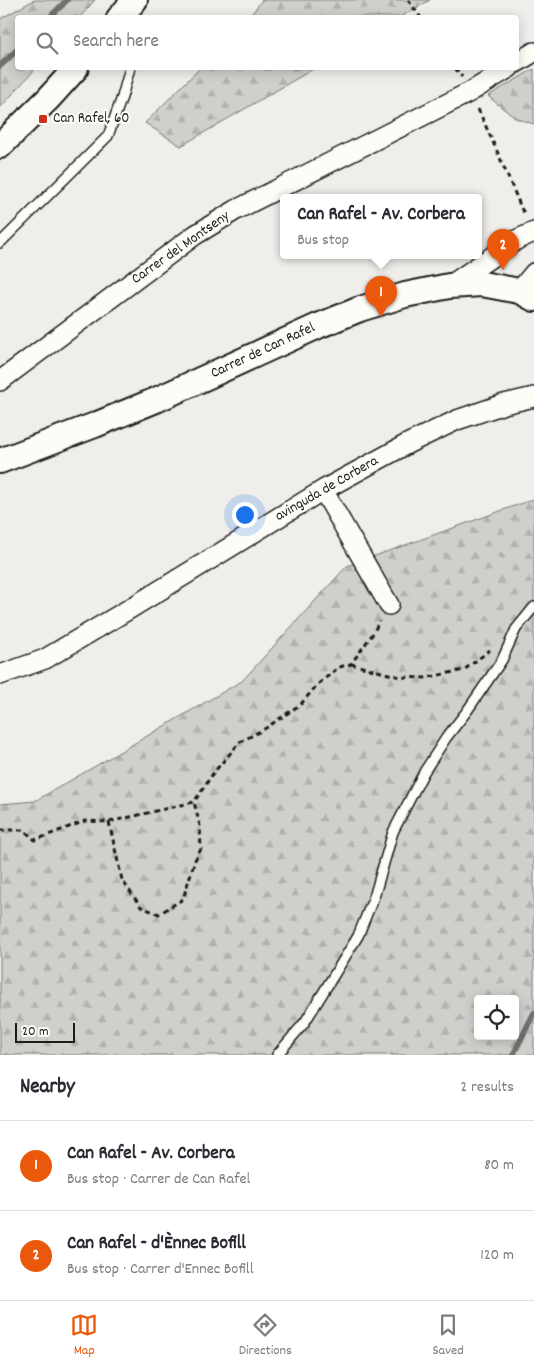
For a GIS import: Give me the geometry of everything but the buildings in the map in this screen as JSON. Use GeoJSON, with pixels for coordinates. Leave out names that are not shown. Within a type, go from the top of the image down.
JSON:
{"type":"FeatureCollection","features":[{"type":"Feature","properties":{"kind":"street"},"geometry":{"type":"LineString","coordinates":[[519,61],[534,52]]}},
{"type":"Feature","properties":{"kind":"street"},"geometry":{"type":"LineString","coordinates":[[0,146],[48,99],[74,70]]}},
{"type":"Feature","properties":{"kind":"street","name":"Carrer del Montseny"},"geometry":{"type":"LineString","coordinates":[[0,381],[196,235],[236,210],[470,92],[506,70]]}},
{"type":"Feature","properties":{"kind":"street"},"geometry":{"type":"LineString","coordinates":[[449,286],[518,239],[531,225]]}},
{"type":"Feature","properties":{"kind":"street","name":"Carrer de Can Rafel"},"geometry":{"type":"LineString","coordinates":[[0,461],[96,426],[360,309],[449,286],[482,284],[529,288]]}},
{"type":"Feature","properties":{"kind":"street","name":"avinguda de Corbera"},"geometry":{"type":"LineString","coordinates":[[0,675],[45,659],[323,490],[409,443],[457,420],[504,404],[534,397]]}},
{"type":"Feature","properties":{"kind":"street"},"geometry":{"type":"LineString","coordinates":[[323,490],[388,605]]}},
{"type":"Feature","properties":{"kind":"lane"},"geometry":{"type":"LineString","coordinates":[[0,242],[108,136],[129,70]]}},
{"type":"Feature","properties":{"kind":"lane"},"geometry":{"type":"LineString","coordinates":[[277,1055],[306,1022],[358,936],[375,894],[393,832],[424,772],[502,660],[516,629],[534,607]]}},
{"type":"Feature","properties":{"kind":"path"},"geometry":{"type":"LineString","coordinates":[[408,0],[419,15]]}},
{"type":"Feature","properties":{"kind":"path"},"geometry":{"type":"LineString","coordinates":[[456,70],[463,80]]}},
{"type":"Feature","properties":{"kind":"path"},"geometry":{"type":"LineString","coordinates":[[474,101],[498,151],[522,210],[531,225]]}},
{"type":"Feature","properties":{"kind":"path"},"geometry":{"type":"LineString","coordinates":[[351,664],[374,632],[388,605]]}},
{"type":"Feature","properties":{"kind":"path"},"geometry":{"type":"LineString","coordinates":[[0,830],[24,830],[35,840],[85,821],[109,822],[194,802],[214,772],[240,742],[266,728],[301,704],[317,684],[339,667],[351,664],[400,676],[425,678],[464,670],[516,629]]}},
{"type":"Feature","properties":{"kind":"path"},"geometry":{"type":"LineString","coordinates":[[109,822],[122,880],[141,908],[159,914],[183,899],[195,860],[201,849],[200,826],[194,802]]}},
{"type":"Feature","properties":{"kind":"green space"},"geometry":{"type":"Polygon","coordinates":[[[34,0],[95,0],[82,15],[15,15],[15,70],[34,70],[0,108],[0,19],[34,0]]]}},
{"type":"Feature","properties":{"kind":"green space"},"geometry":{"type":"Polygon","coordinates":[[[262,0],[430,0],[404,15],[251,15],[262,0]]]}},
{"type":"Feature","properties":{"kind":"green space"},"geometry":{"type":"Polygon","coordinates":[[[534,69],[534,124],[515,118],[488,96],[534,69]]]}},
{"type":"Feature","properties":{"kind":"green space"},"geometry":{"type":"Polygon","coordinates":[[[198,70],[312,70],[181,146],[145,123],[198,70]]]}},
{"type":"Feature","properties":{"kind":"green space"},"geometry":{"type":"Polygon","coordinates":[[[534,499],[534,1055],[0,1055],[0,804],[35,801],[242,681],[347,566],[534,499]]]}},
{"type":"Feature","properties":{"kind":"waterway"},"geometry":{"type":"LineString","coordinates":[[52,15],[67,0]]}},
{"type":"Feature","properties":{"kind":"waterway"},"geometry":{"type":"LineString","coordinates":[[0,66],[15,52]]}},
{"type":"Feature","properties":{"kind":"waterway"},"geometry":{"type":"LineString","coordinates":[[513,1055],[534,1013]]}},
{"type":"Feature","properties":{"kind":"place","name":"Can Rafel, 60"},"geometry":{"type":"Point","coordinates":[43,119]}},
{"type":"Feature","properties":{"kind":"place","name":"Can Rafel - d'Ènnec Bofill"},"geometry":{"type":"Point","coordinates":[503,270]}},
{"type":"Feature","properties":{"kind":"place","name":"Can Rafel - Av. Corbera"},"geometry":{"type":"Point","coordinates":[381,317]}}]}
